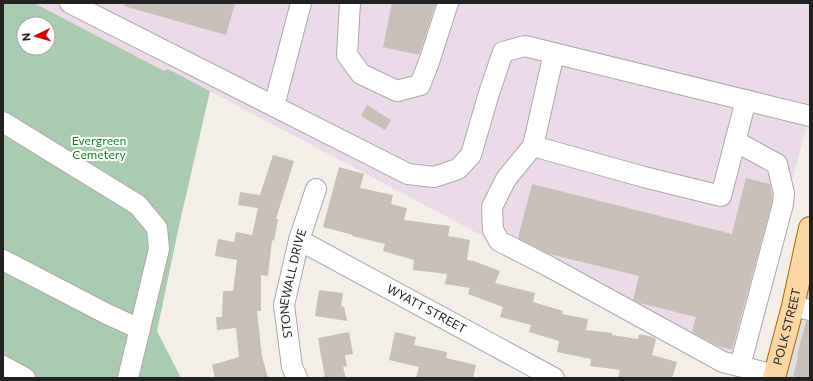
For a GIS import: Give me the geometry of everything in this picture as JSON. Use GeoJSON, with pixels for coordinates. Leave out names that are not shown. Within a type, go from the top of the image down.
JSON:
{"type":"FeatureCollection","features":[{"type":"Feature","properties":{"kind":"main road","name":"POLK STREET"},"geometry":{"type":"LineString","coordinates":[[775,376],[801,308],[810,228]]}},
{"type":"Feature","properties":{"kind":"street"},"geometry":{"type":"LineString","coordinates":[[70,3],[408,174],[434,176],[458,169],[472,155],[489,93],[503,52],[525,46],[810,116]]}},
{"type":"Feature","properties":{"kind":"street"},"geometry":{"type":"LineString","coordinates":[[274,106],[301,3]]}},
{"type":"Feature","properties":{"kind":"street"},"geometry":{"type":"LineString","coordinates":[[350,3],[347,55],[361,74],[397,91],[420,85],[448,3]]}},
{"type":"Feature","properties":{"kind":"street"},"geometry":{"type":"LineString","coordinates":[[554,53],[533,146],[506,179],[492,207],[493,230],[499,241],[548,266],[723,362],[775,376]]}},
{"type":"Feature","properties":{"kind":"street"},"geometry":{"type":"LineString","coordinates":[[533,146],[644,177],[721,196],[746,100]]}},
{"type":"Feature","properties":{"kind":"street"},"geometry":{"type":"LineString","coordinates":[[3,122],[138,205],[157,228],[159,249],[128,378]]}},
{"type":"Feature","properties":{"kind":"street"},"geometry":{"type":"LineString","coordinates":[[735,141],[777,164],[784,193],[784,204],[740,366]]}},
{"type":"Feature","properties":{"kind":"street","name":"STONEWALL DRIVE"},"geometry":{"type":"LineString","coordinates":[[298,378],[292,367],[284,305],[299,240],[316,189]]}},
{"type":"Feature","properties":{"kind":"street","name":"WYATT STREET"},"geometry":{"type":"LineString","coordinates":[[299,240],[554,378]]}},
{"type":"Feature","properties":{"kind":"street"},"geometry":{"type":"LineString","coordinates":[[3,260],[140,330]]}},
{"type":"Feature","properties":{"kind":"street"},"geometry":{"type":"LineString","coordinates":[[3,366],[25,378]]}},
{"type":"Feature","properties":{"kind":"shaded area"},"geometry":{"type":"Polygon","coordinates":[[[34,3],[810,3],[810,113],[742,374],[210,91],[168,69],[164,72],[34,3]]]}},
{"type":"Feature","properties":{"kind":"shaded area"},"geometry":{"type":"Polygon","coordinates":[[[810,276],[810,378],[786,378],[810,276]]]}},
{"type":"Feature","properties":{"kind":"green space","name":"Evergreen Cemetery"},"geometry":{"type":"Polygon","coordinates":[[[3,3],[34,3],[164,71],[168,69],[210,91],[157,331],[181,378],[3,378],[3,3]]]}},
{"type":"Feature","properties":{"kind":"building"},"geometry":{"type":"Polygon","coordinates":[[[125,3],[235,3],[226,35],[124,6],[125,3]]]}},
{"type":"Feature","properties":{"kind":"building"},"geometry":{"type":"Polygon","coordinates":[[[392,3],[436,3],[419,55],[383,47],[392,3]]]}},
{"type":"Feature","properties":{"kind":"building"},"geometry":{"type":"Polygon","coordinates":[[[367,105],[391,120],[385,130],[361,116],[367,105]]]}},
{"type":"Feature","properties":{"kind":"building"},"geometry":{"type":"Polygon","coordinates":[[[273,155],[294,161],[276,219],[278,219],[274,241],[272,240],[268,276],[261,275],[261,311],[257,311],[262,356],[268,378],[215,378],[212,365],[239,357],[236,328],[217,330],[216,317],[222,317],[223,291],[233,291],[237,260],[215,256],[218,239],[234,242],[236,232],[252,235],[258,208],[238,205],[240,192],[260,195],[273,155]]]}},
{"type":"Feature","properties":{"kind":"building"},"geometry":{"type":"Polygon","coordinates":[[[339,167],[364,174],[360,188],[393,195],[391,204],[407,208],[404,220],[450,226],[448,236],[470,240],[467,260],[474,261],[500,271],[495,283],[535,293],[533,302],[563,311],[562,314],[588,319],[586,330],[612,333],[612,335],[638,339],[639,334],[653,337],[656,339],[652,355],[677,362],[672,378],[618,378],[620,370],[590,366],[591,359],[557,352],[559,341],[529,332],[531,325],[500,317],[503,307],[468,294],[470,288],[445,284],[447,274],[413,270],[414,260],[383,251],[385,244],[323,227],[339,167]]]}},
{"type":"Feature","properties":{"kind":"building"},"geometry":{"type":"Polygon","coordinates":[[[746,178],[770,184],[772,202],[732,350],[718,346],[692,332],[696,317],[639,303],[633,300],[639,276],[549,254],[518,238],[532,184],[732,234],[746,178]]]}},
{"type":"Feature","properties":{"kind":"building"},"geometry":{"type":"Polygon","coordinates":[[[319,290],[343,293],[341,306],[344,307],[347,321],[315,316],[319,290]]]}},
{"type":"Feature","properties":{"kind":"building"},"geometry":{"type":"Polygon","coordinates":[[[806,321],[810,321],[810,378],[793,378],[797,356],[806,321]]]}},
{"type":"Feature","properties":{"kind":"building"},"geometry":{"type":"Polygon","coordinates":[[[349,332],[353,354],[345,355],[347,366],[343,367],[346,378],[325,378],[318,338],[349,332]]]}},
{"type":"Feature","properties":{"kind":"building"},"geometry":{"type":"Polygon","coordinates":[[[395,332],[416,337],[414,345],[447,352],[446,358],[476,365],[473,378],[416,378],[419,367],[389,360],[395,332]]]}}]}
